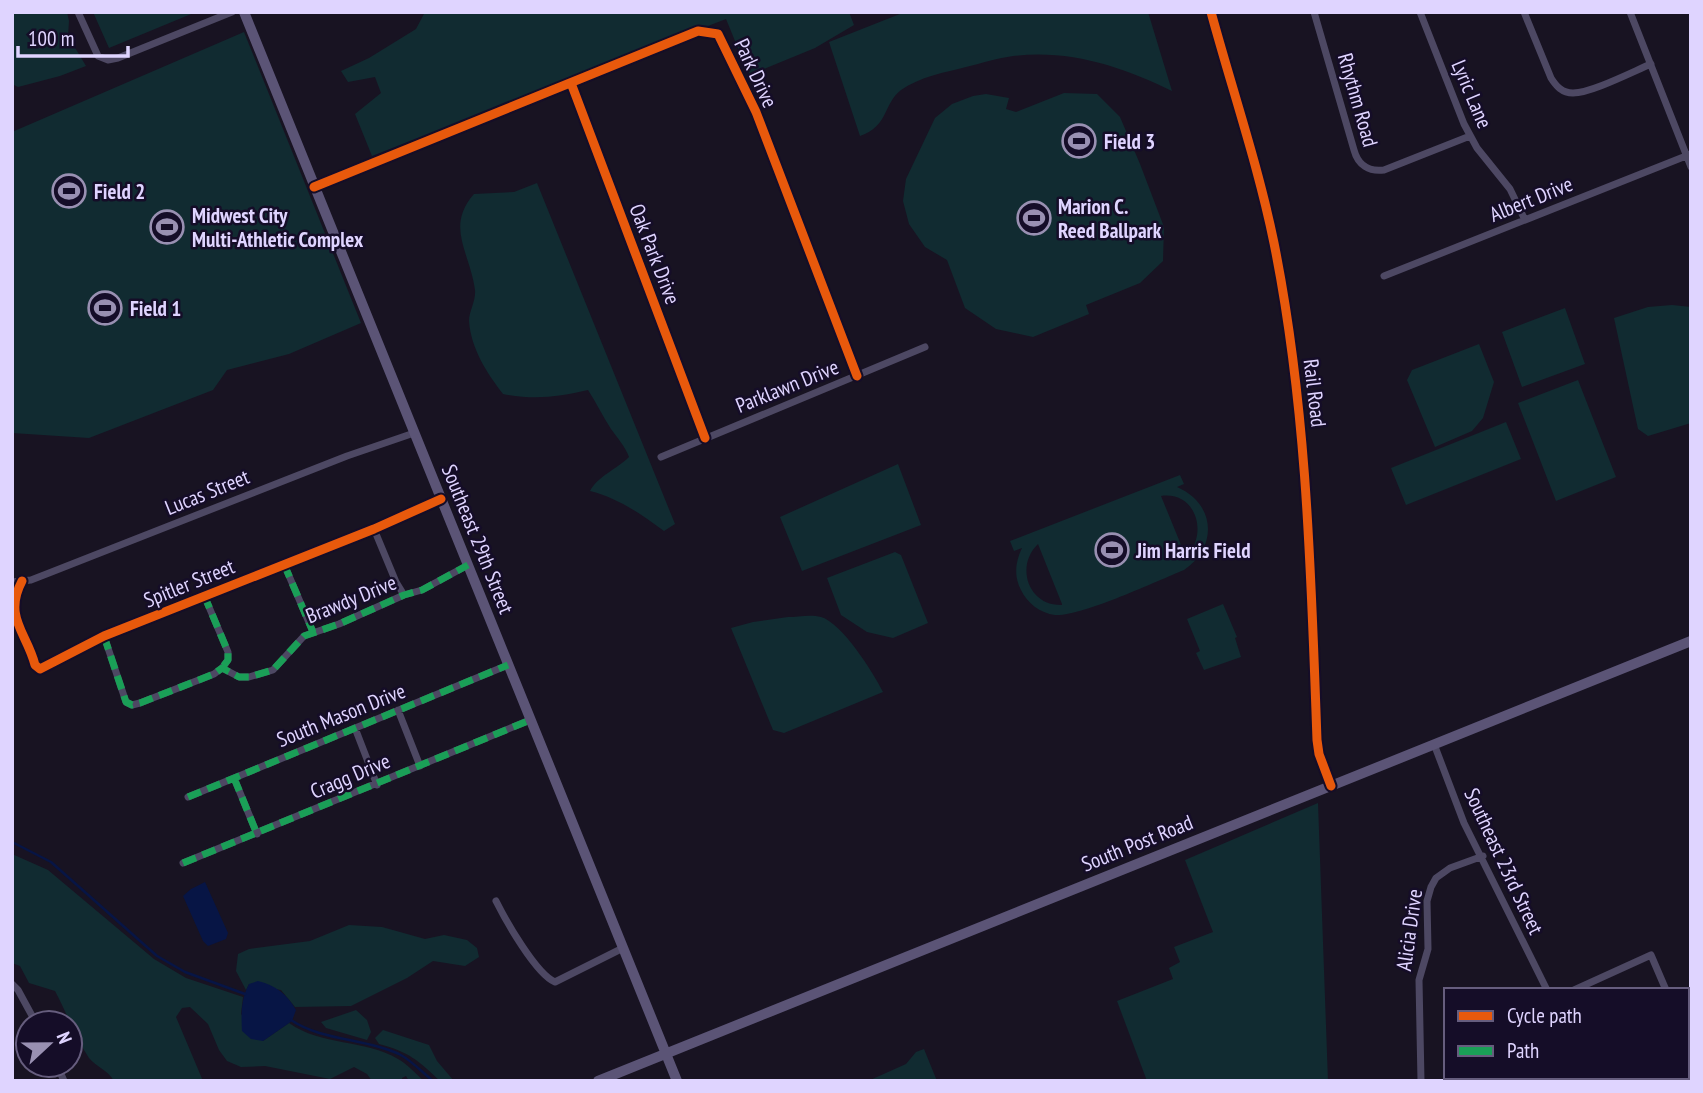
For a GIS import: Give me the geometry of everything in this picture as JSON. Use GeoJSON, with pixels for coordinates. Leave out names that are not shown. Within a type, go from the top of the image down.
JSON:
{"type":"FeatureCollection","features":[{"type":"Feature","properties":{"kind":"main road","name":"Southeast 29th Street"},"geometry":{"type":"LineString","coordinates":[[244,12],[677,1081]]}},
{"type":"Feature","properties":{"kind":"main road","name":"South Post Road"},"geometry":{"type":"LineString","coordinates":[[598,1081],[1691,641]]}},
{"type":"Feature","properties":{"kind":"street"},"geometry":{"type":"LineString","coordinates":[[78,12],[98,56],[108,60],[232,12]]}},
{"type":"Feature","properties":{"kind":"street","name":"Rail Road"},"geometry":{"type":"LineString","coordinates":[[1211,12],[1274,243],[1296,382],[1305,463],[1317,740],[1319,754],[1331,786]]}},
{"type":"Feature","properties":{"kind":"street","name":"Rhythm Road"},"geometry":{"type":"LineString","coordinates":[[1314,12],[1356,157],[1361,165],[1372,170],[1384,170],[1470,136]]}},
{"type":"Feature","properties":{"kind":"street","name":"Lyric Lane"},"geometry":{"type":"LineString","coordinates":[[1420,12],[1470,136],[1510,189],[1525,220]]}},
{"type":"Feature","properties":{"kind":"street"},"geometry":{"type":"LineString","coordinates":[[1524,12],[1551,78],[1557,87],[1565,92],[1581,92],[1651,64]]}},
{"type":"Feature","properties":{"kind":"street"},"geometry":{"type":"LineString","coordinates":[[1630,12],[1691,167]]}},
{"type":"Feature","properties":{"kind":"street","name":"Park Drive"},"geometry":{"type":"LineString","coordinates":[[314,187],[698,31],[718,34],[756,112],[857,376]]}},
{"type":"Feature","properties":{"kind":"street","name":"Oak Park Drive"},"geometry":{"type":"LineString","coordinates":[[571,83],[705,438]]}},
{"type":"Feature","properties":{"kind":"street","name":"Albert Drive"},"geometry":{"type":"LineString","coordinates":[[1384,276],[1688,155]]}},
{"type":"Feature","properties":{"kind":"street","name":"Parklawn Drive"},"geometry":{"type":"LineString","coordinates":[[661,457],[925,347]]}},
{"type":"Feature","properties":{"kind":"street","name":"Lucas Street"},"geometry":{"type":"LineString","coordinates":[[12,582],[50,573],[347,456],[414,433]]}},
{"type":"Feature","properties":{"kind":"street","name":"Spitler Street"},"geometry":{"type":"LineString","coordinates":[[22,581],[15,600],[16,630],[35,665],[40,669],[104,636],[374,529],[441,499]]}},
{"type":"Feature","properties":{"kind":"street"},"geometry":{"type":"LineString","coordinates":[[374,529],[404,595]]}},
{"type":"Feature","properties":{"kind":"street"},"geometry":{"type":"LineString","coordinates":[[284,564],[313,632]]}},
{"type":"Feature","properties":{"kind":"street","name":"Brawdy Drive"},"geometry":{"type":"LineString","coordinates":[[222,668],[239,677],[273,670],[297,642],[313,632],[422,590],[468,565]]}},
{"type":"Feature","properties":{"kind":"street"},"geometry":{"type":"LineString","coordinates":[[104,636],[126,702],[132,705],[214,674],[228,660],[228,652],[204,595]]}},
{"type":"Feature","properties":{"kind":"street","name":"South Mason Drive"},"geometry":{"type":"LineString","coordinates":[[188,797],[508,665]]}},
{"type":"Feature","properties":{"kind":"street"},"geometry":{"type":"LineString","coordinates":[[398,710],[421,766]]}},
{"type":"Feature","properties":{"kind":"street","name":"Cragg Drive"},"geometry":{"type":"LineString","coordinates":[[183,863],[530,720]]}},
{"type":"Feature","properties":{"kind":"street"},"geometry":{"type":"LineString","coordinates":[[355,728],[377,785]]}},
{"type":"Feature","properties":{"kind":"street","name":"Southeast 23rd Street"},"geometry":{"type":"LineString","coordinates":[[1434,744],[1464,822],[1546,988]]}},
{"type":"Feature","properties":{"kind":"street"},"geometry":{"type":"LineString","coordinates":[[234,778],[257,834]]}},
{"type":"Feature","properties":{"kind":"street","name":"Alicia Drive"},"geometry":{"type":"LineString","coordinates":[[1421,1081],[1419,980],[1428,949],[1427,901],[1436,878],[1450,868],[1483,856]]}},
{"type":"Feature","properties":{"kind":"street"},"geometry":{"type":"LineString","coordinates":[[496,901],[535,965],[546,978],[555,982],[623,948]]}},
{"type":"Feature","properties":{"kind":"street"},"geometry":{"type":"LineString","coordinates":[[1578,988],[1651,955],[1665,988]]}},
{"type":"Feature","properties":{"kind":"street"},"geometry":{"type":"LineString","coordinates":[[15,987],[28,1009]]}},
{"type":"Feature","properties":{"kind":"green space"},"geometry":{"type":"Polygon","coordinates":[[[12,12],[67,12],[68,36],[86,66],[18,87],[12,84],[12,12]]]}},
{"type":"Feature","properties":{"kind":"green space"},"geometry":{"type":"Polygon","coordinates":[[[93,12],[196,12],[109,48],[93,12]]]}},
{"type":"Feature","properties":{"kind":"green space"},"geometry":{"type":"Polygon","coordinates":[[[425,12],[849,12],[854,25],[815,48],[749,75],[726,19],[372,156],[355,114],[381,93],[375,77],[348,82],[341,71],[369,58],[416,29],[425,12]]]}},
{"type":"Feature","properties":{"kind":"green space"},"geometry":{"type":"Polygon","coordinates":[[[905,12],[1148,12],[1172,91],[1134,74],[1096,62],[1055,55],[1013,56],[941,73],[908,85],[895,96],[876,127],[860,136],[829,42],[905,12]]]}},
{"type":"Feature","properties":{"kind":"green space","name":"Midwest City Multi-Athletic Complex"},"geometry":{"type":"Polygon","coordinates":[[[244,32],[361,323],[289,354],[227,370],[213,390],[89,438],[12,433],[12,132],[244,32]]]}},
{"type":"Feature","properties":{"kind":"green space","name":"Marion C. Reed Ballpark"},"geometry":{"type":"Polygon","coordinates":[[[1064,93],[1097,94],[1120,117],[1164,227],[1163,261],[1140,283],[1086,305],[1089,314],[1033,337],[996,329],[965,308],[947,260],[925,247],[909,224],[903,201],[906,179],[935,118],[952,104],[986,94],[1009,98],[1006,109],[1016,112],[1064,93]]]}},
{"type":"Feature","properties":{"kind":"green space"},"geometry":{"type":"Polygon","coordinates":[[[537,183],[675,524],[664,531],[620,502],[590,491],[598,481],[629,457],[588,390],[546,397],[503,394],[476,351],[469,321],[475,290],[462,240],[461,218],[474,194],[514,192],[537,183]]]}},
{"type":"Feature","properties":{"kind":"green space"},"geometry":{"type":"Polygon","coordinates":[[[1648,307],[1691,307],[1691,423],[1648,436],[1638,429],[1614,318],[1648,307]]]}},
{"type":"Feature","properties":{"kind":"green space"},"geometry":{"type":"Polygon","coordinates":[[[1565,308],[1585,364],[1522,387],[1502,332],[1565,308]]]}},
{"type":"Feature","properties":{"kind":"green space"},"geometry":{"type":"Polygon","coordinates":[[[1479,344],[1494,382],[1483,418],[1472,431],[1435,447],[1407,380],[1412,370],[1479,344]]]}},
{"type":"Feature","properties":{"kind":"green space"},"geometry":{"type":"Polygon","coordinates":[[[1578,380],[1616,477],[1556,501],[1518,403],[1578,380]]]}},
{"type":"Feature","properties":{"kind":"green space"},"geometry":{"type":"Polygon","coordinates":[[[1506,422],[1521,459],[1406,505],[1391,468],[1506,422]]]}},
{"type":"Feature","properties":{"kind":"green space"},"geometry":{"type":"Polygon","coordinates":[[[898,464],[921,525],[802,571],[780,517],[898,464]]]}},
{"type":"Feature","properties":{"kind":"green space","name":"Jim Harris Field"},"geometry":{"type":"Polygon","coordinates":[[[1180,475],[1184,484],[1177,487],[1199,504],[1208,526],[1203,550],[1184,570],[1100,605],[1055,615],[1039,610],[1024,595],[1016,575],[1022,548],[1014,551],[1010,541],[1180,475]],[[1161,496],[1186,557],[1197,537],[1195,516],[1183,500],[1173,496],[1161,496]],[[1038,544],[1027,563],[1029,583],[1033,592],[1041,599],[1050,604],[1062,605],[1062,604],[1038,544]]]}},
{"type":"Feature","properties":{"kind":"green space"},"geometry":{"type":"Polygon","coordinates":[[[895,552],[901,555],[928,623],[893,638],[867,632],[841,615],[827,578],[895,552]]]}},
{"type":"Feature","properties":{"kind":"green space"},"geometry":{"type":"Polygon","coordinates":[[[1223,604],[1237,637],[1235,638],[1241,657],[1204,670],[1196,653],[1200,651],[1187,619],[1223,604]]]}},
{"type":"Feature","properties":{"kind":"green space"},"geometry":{"type":"Polygon","coordinates":[[[817,616],[838,628],[856,649],[883,692],[784,733],[773,730],[731,628],[788,617],[817,616]]]}},
{"type":"Feature","properties":{"kind":"green space"},"geometry":{"type":"Polygon","coordinates":[[[1318,803],[1328,1081],[1147,1081],[1117,1001],[1173,979],[1169,968],[1180,962],[1174,947],[1213,932],[1185,860],[1318,803]]]}},
{"type":"Feature","properties":{"kind":"green space"},"geometry":{"type":"Polygon","coordinates":[[[12,854],[48,870],[154,959],[186,978],[243,997],[241,1014],[263,1041],[289,1023],[315,1036],[385,1053],[401,1061],[424,1081],[409,1081],[406,1076],[402,1081],[372,1081],[367,1074],[354,1067],[330,1079],[265,1066],[241,1067],[227,1061],[208,1024],[190,1007],[182,1008],[176,1017],[203,1081],[114,1081],[84,1050],[84,1009],[63,1009],[55,991],[29,983],[20,966],[12,963],[12,854]]]}},
{"type":"Feature","properties":{"kind":"green space"},"geometry":{"type":"Polygon","coordinates":[[[349,925],[382,927],[425,939],[444,935],[467,940],[477,948],[479,957],[465,966],[433,961],[407,978],[351,1006],[295,1007],[281,990],[249,984],[246,990],[236,971],[238,954],[249,949],[310,941],[349,925]]]}},
{"type":"Feature","properties":{"kind":"green space"},"geometry":{"type":"Polygon","coordinates":[[[356,1010],[367,1020],[371,1032],[367,1040],[326,1028],[321,1022],[356,1010]]]}},
{"type":"Feature","properties":{"kind":"green space"},"geometry":{"type":"Polygon","coordinates":[[[383,1030],[429,1045],[437,1061],[454,1081],[440,1081],[412,1058],[379,1044],[375,1038],[383,1030]]]}},
{"type":"Feature","properties":{"kind":"green space"},"geometry":{"type":"Polygon","coordinates":[[[924,1049],[937,1081],[868,1081],[906,1064],[916,1052],[924,1049]]]}},
{"type":"Feature","properties":{"kind":"shaded area"},"geometry":{"type":"Polygon","coordinates":[[[205,882],[228,933],[226,939],[208,946],[203,941],[183,896],[205,882]]]}},
{"type":"Feature","properties":{"kind":"shaded area"},"geometry":{"type":"Polygon","coordinates":[[[258,981],[280,991],[296,1010],[292,1021],[263,1041],[251,1039],[242,1031],[244,995],[249,984],[258,981]]]}},
{"type":"Feature","properties":{"kind":"waterway"},"geometry":{"type":"LineString","coordinates":[[12,842],[51,862],[157,956],[185,972],[245,994]]}},
{"type":"Feature","properties":{"kind":"waterway"},"geometry":{"type":"LineString","coordinates":[[291,1020],[316,1032],[399,1054],[433,1081]]}},
{"type":"Feature","properties":{"kind":"marked path"},"geometry":{"type":"LineString","coordinates":[[284,564],[313,632]]}},
{"type":"Feature","properties":{"kind":"marked path"},"geometry":{"type":"LineString","coordinates":[[104,636],[126,702],[132,705],[214,674],[222,668],[239,677],[273,670],[304,636],[422,590],[468,565]]}},
{"type":"Feature","properties":{"kind":"marked path"},"geometry":{"type":"LineString","coordinates":[[204,595],[228,652],[228,660],[222,668]]}},
{"type":"Feature","properties":{"kind":"marked path"},"geometry":{"type":"LineString","coordinates":[[188,797],[508,665]]}},
{"type":"Feature","properties":{"kind":"marked path"},"geometry":{"type":"LineString","coordinates":[[183,863],[530,720]]}},
{"type":"Feature","properties":{"kind":"marked path"},"geometry":{"type":"LineString","coordinates":[[234,778],[257,834]]}},
{"type":"Feature","properties":{"kind":"cycle path"},"geometry":{"type":"LineString","coordinates":[[1211,12],[1260,185],[1285,305],[1306,491],[1317,740],[1319,754],[1331,786]]}},
{"type":"Feature","properties":{"kind":"cycle path"},"geometry":{"type":"LineString","coordinates":[[314,187],[698,31],[718,34],[756,112],[857,376]]}},
{"type":"Feature","properties":{"kind":"cycle path"},"geometry":{"type":"LineString","coordinates":[[571,83],[705,438]]}},
{"type":"Feature","properties":{"kind":"cycle path"},"geometry":{"type":"LineString","coordinates":[[22,581],[15,605],[16,615],[35,665],[40,669],[104,636],[374,529],[441,499]]}},
{"type":"Feature","properties":{"kind":"place","name":"Field 3"},"geometry":{"type":"Point","coordinates":[1079,141]}},
{"type":"Feature","properties":{"kind":"place","name":"Field 2"},"geometry":{"type":"Point","coordinates":[69,191]}},
{"type":"Feature","properties":{"kind":"place","name":"Marion C. Reed Ballpark"},"geometry":{"type":"Point","coordinates":[1034,218]}},
{"type":"Feature","properties":{"kind":"place","name":"Midwest City Multi-Athletic Complex"},"geometry":{"type":"Point","coordinates":[167,227]}},
{"type":"Feature","properties":{"kind":"place","name":"Field 1"},"geometry":{"type":"Point","coordinates":[105,308]}},
{"type":"Feature","properties":{"kind":"place","name":"Jim Harris Field"},"geometry":{"type":"Point","coordinates":[1112,550]}}]}
